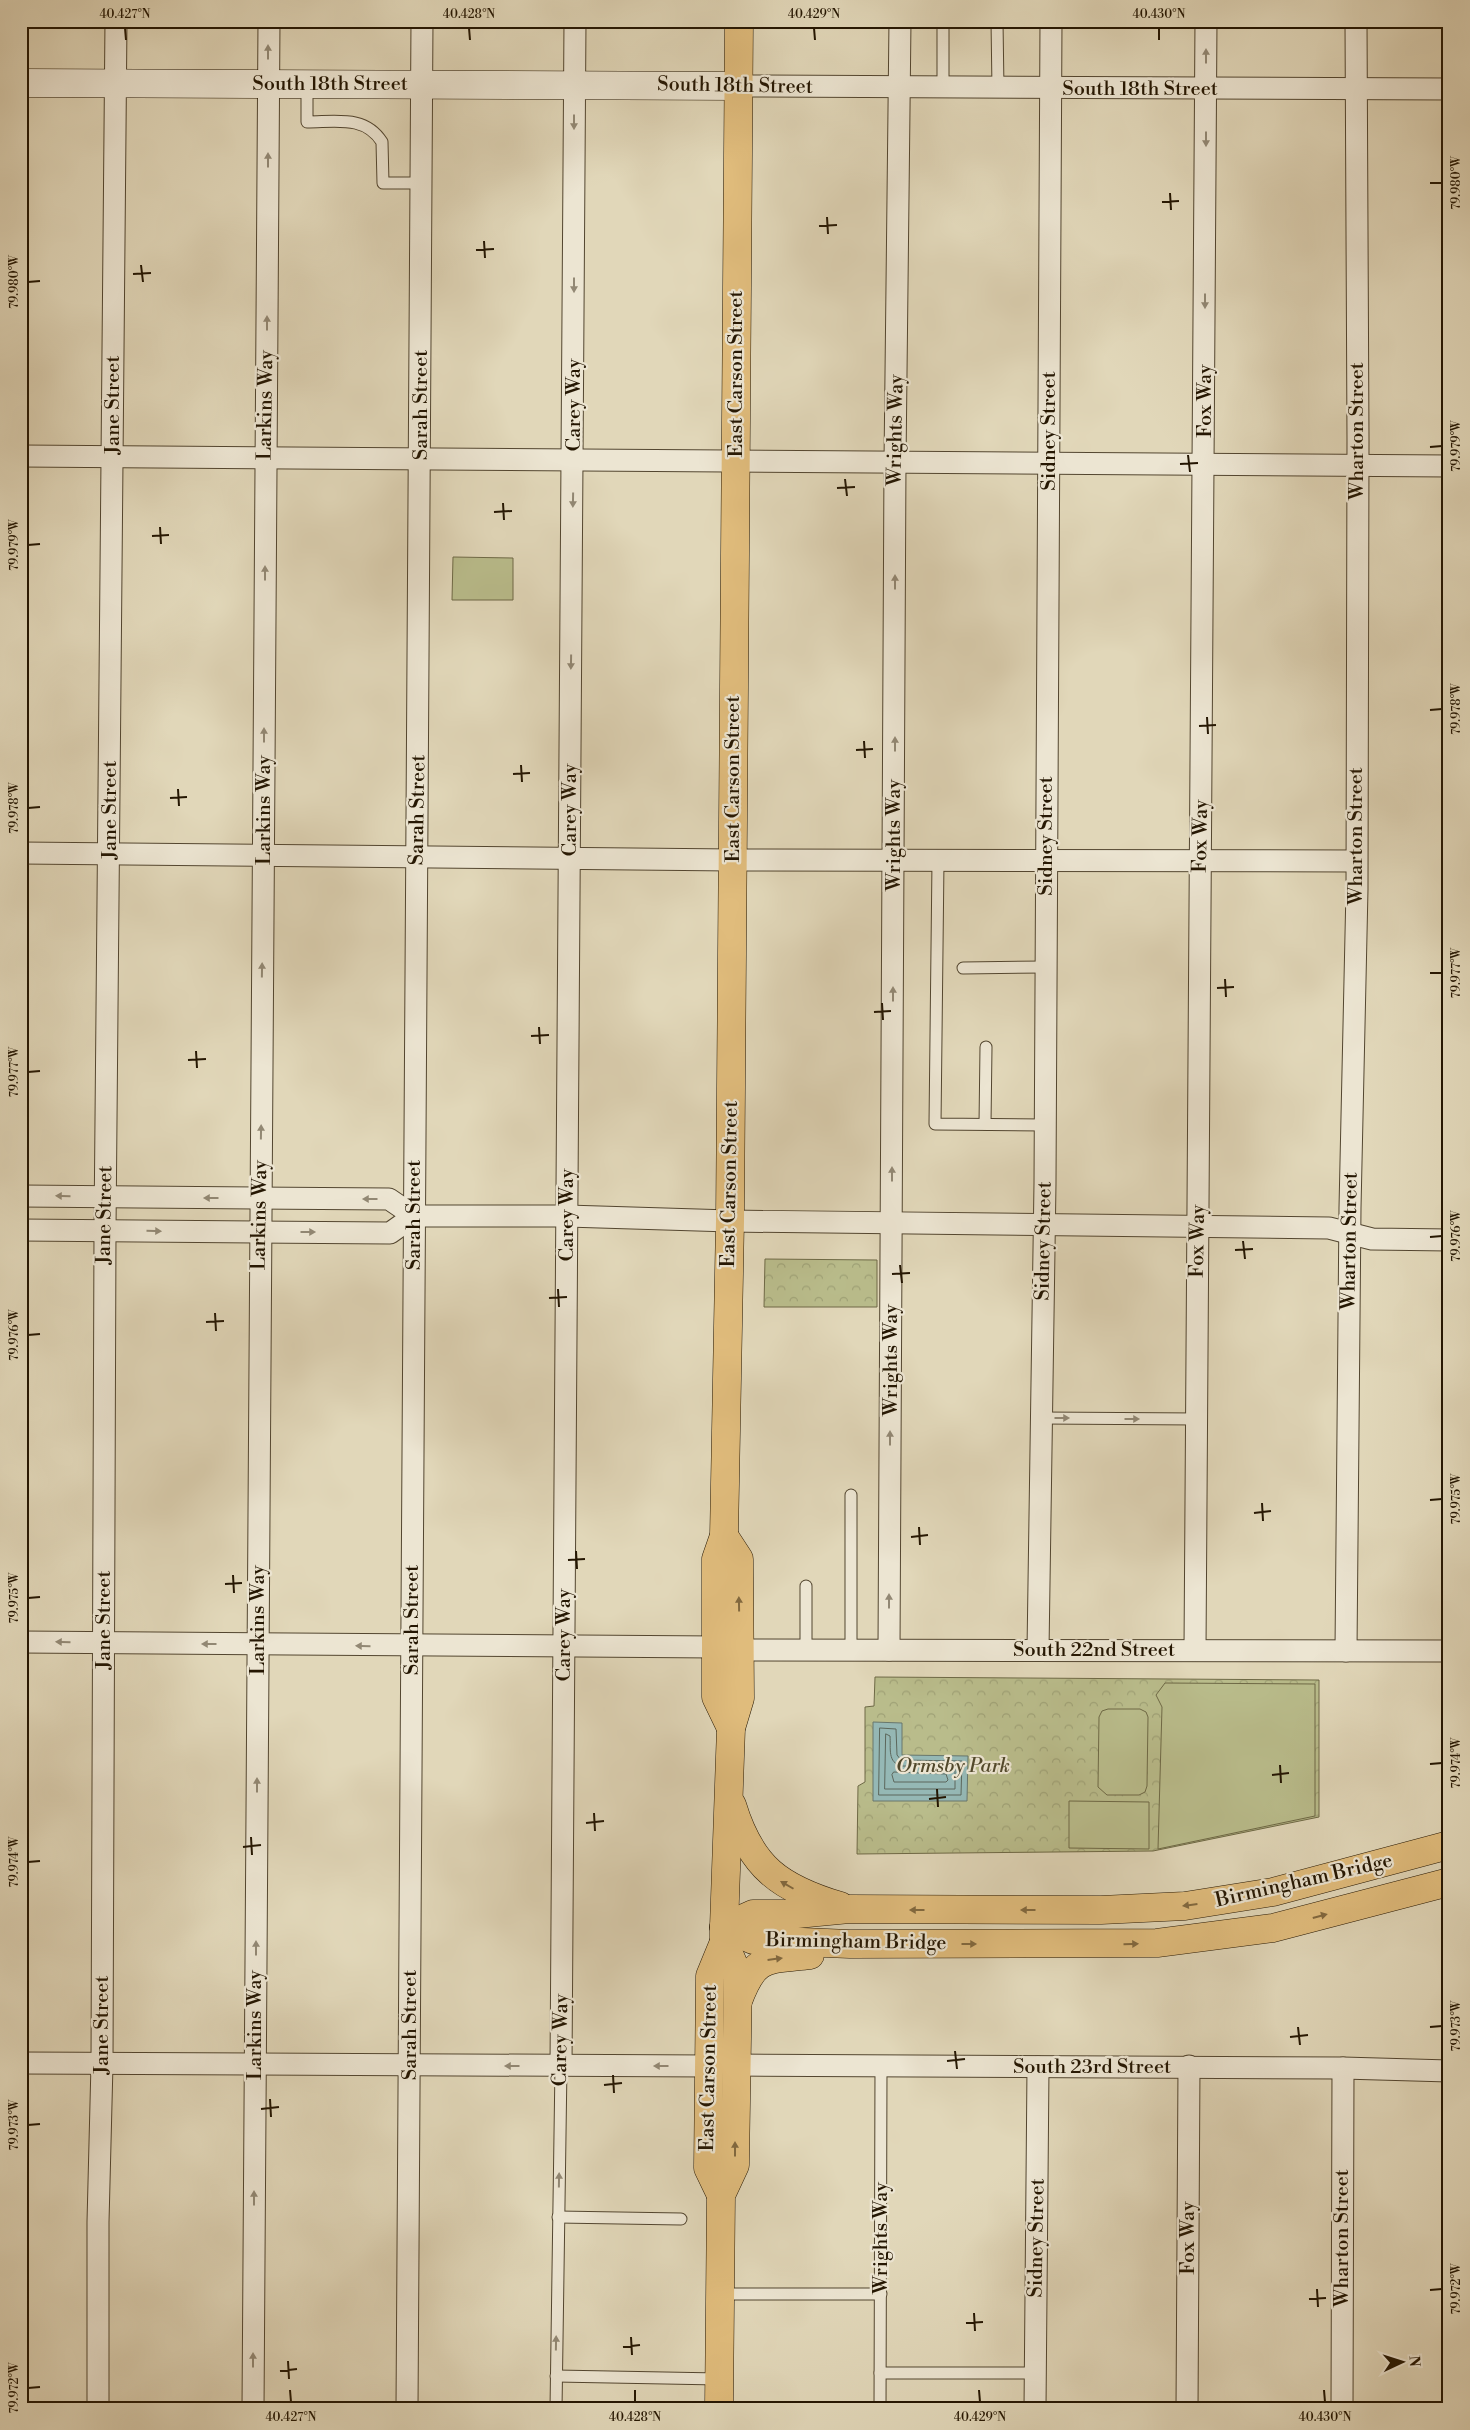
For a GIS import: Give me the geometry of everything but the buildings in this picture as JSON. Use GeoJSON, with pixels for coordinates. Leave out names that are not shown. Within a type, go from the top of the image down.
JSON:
{"type":"FeatureCollection","features":[{"type":"Feature","properties":{"kind":"main road","name":"East Carson Street"},"geometry":{"type":"LineString","coordinates":[[722,2066],[710,1976],[724,1934],[731,1728],[740,1698],[728,1648],[739,1559],[724,1536],[730,1221],[739,21]]}},
{"type":"Feature","properties":{"kind":"main road","name":"South 18th Street"},"geometry":{"type":"LineString","coordinates":[[21,82],[739,86]]}},
{"type":"Feature","properties":{"kind":"main road"},"geometry":{"type":"LineString","coordinates":[[728,1790],[742,1833],[762,1864],[774,1878],[812,1898],[849,1909]]}},
{"type":"Feature","properties":{"kind":"main road","name":"Birmingham Bridge"},"geometry":{"type":"LineString","coordinates":[[724,1934],[753,1914],[797,1914],[849,1909],[1135,1909],[1186,1906],[1273,1892],[1449,1846]]}},
{"type":"Feature","properties":{"kind":"main road","name":"Birmingham Bridge"},"geometry":{"type":"LineString","coordinates":[[724,1934],[753,1940],[850,1944],[1147,1943],[1217,1937],[1272,1928],[1449,1882]]}},
{"type":"Feature","properties":{"kind":"main road","name":"East Carson Street"},"geometry":{"type":"LineString","coordinates":[[718,2409],[721,2195],[708,2168],[722,2066],[736,2007],[738,1975],[724,1934]]}},
{"type":"Feature","properties":{"kind":"main road"},"geometry":{"type":"LineString","coordinates":[[736,2007],[747,1978],[766,1960],[815,1954],[850,1944]]}},
{"type":"Feature","properties":{"kind":"street","name":"Jane Street"},"geometry":{"type":"LineString","coordinates":[[98,2409],[98,2222],[102,2064],[105,1230],[110,854],[116,21]]}},
{"type":"Feature","properties":{"kind":"street","name":"Larkins Way"},"geometry":{"type":"LineString","coordinates":[[253,2409],[259,1232],[264,854],[269,21]]}},
{"type":"Feature","properties":{"kind":"street","name":"Sarah Street"},"geometry":{"type":"LineString","coordinates":[[407,2409],[414,1216],[421,460],[422,21]]}},
{"type":"Feature","properties":{"kind":"street","name":"Carey Way"},"geometry":{"type":"LineString","coordinates":[[561,2066],[575,21]]}},
{"type":"Feature","properties":{"kind":"street","name":"Wrights Way"},"geometry":{"type":"LineString","coordinates":[[889,1650],[895,861],[895,462],[900,21]]}},
{"type":"Feature","properties":{"kind":"street","name":"Sidney Street"},"geometry":{"type":"LineString","coordinates":[[1038,1650],[1044,1225],[1051,21]]}},
{"type":"Feature","properties":{"kind":"street","name":"Fox Way"},"geometry":{"type":"LineString","coordinates":[[1195,1650],[1206,21]]}},
{"type":"Feature","properties":{"kind":"street","name":"Wharton Street"},"geometry":{"type":"LineString","coordinates":[[1346,1651],[1356,862],[1356,21]]}},
{"type":"Feature","properties":{"kind":"street","name":"South 18th Street"},"geometry":{"type":"LineString","coordinates":[[739,86],[943,89],[1449,89]]}},
{"type":"Feature","properties":{"kind":"street"},"geometry":{"type":"LineString","coordinates":[[21,456],[1449,466]]}},
{"type":"Feature","properties":{"kind":"street"},"geometry":{"type":"LineString","coordinates":[[21,853],[733,860],[1356,862]]}},
{"type":"Feature","properties":{"kind":"street"},"geometry":{"type":"LineString","coordinates":[[21,1196],[389,1199],[414,1216],[567,1216],[730,1221],[1329,1228],[1372,1239],[1449,1240]]}},
{"type":"Feature","properties":{"kind":"street"},"geometry":{"type":"LineString","coordinates":[[21,1230],[390,1233],[414,1216]]}},
{"type":"Feature","properties":{"kind":"street","name":"South 22nd Street"},"geometry":{"type":"LineString","coordinates":[[21,1642],[412,1646],[564,1644],[806,1650],[1449,1651]]}},
{"type":"Feature","properties":{"kind":"street","name":"South 23rd Street"},"geometry":{"type":"LineString","coordinates":[[21,2063],[881,2067],[1189,2066],[1449,2071]]}},
{"type":"Feature","properties":{"kind":"street","name":"Fox Way"},"geometry":{"type":"LineString","coordinates":[[1188,2409],[1189,2066]]}},
{"type":"Feature","properties":{"kind":"street","name":"Sidney Street"},"geometry":{"type":"LineString","coordinates":[[1035,2409],[1038,2067]]}},
{"type":"Feature","properties":{"kind":"street","name":"Wharton Street"},"geometry":{"type":"LineString","coordinates":[[1342,2409],[1343,2068]]}},
{"type":"Feature","properties":{"kind":"lane"},"geometry":{"type":"LineString","coordinates":[[943,21],[943,89]]}},
{"type":"Feature","properties":{"kind":"lane"},"geometry":{"type":"LineString","coordinates":[[997,21],[998,89]]}},
{"type":"Feature","properties":{"kind":"lane"},"geometry":{"type":"LineString","coordinates":[[307,84],[307,122],[357,122],[366,125],[382,142],[383,183],[422,183]]}},
{"type":"Feature","properties":{"kind":"lane"},"geometry":{"type":"LineString","coordinates":[[938,861],[935,1124],[1044,1125]]}},
{"type":"Feature","properties":{"kind":"lane"},"geometry":{"type":"LineString","coordinates":[[963,968],[1045,967]]}},
{"type":"Feature","properties":{"kind":"lane"},"geometry":{"type":"LineString","coordinates":[[985,1124],[986,1048]]}},
{"type":"Feature","properties":{"kind":"lane"},"geometry":{"type":"LineString","coordinates":[[1042,1418],[1197,1419]]}},
{"type":"Feature","properties":{"kind":"lane"},"geometry":{"type":"LineString","coordinates":[[850,1650],[851,1495]]}},
{"type":"Feature","properties":{"kind":"lane"},"geometry":{"type":"LineString","coordinates":[[806,1586],[806,1650]]}},
{"type":"Feature","properties":{"kind":"lane","name":"Carey Way"},"geometry":{"type":"LineString","coordinates":[[556,2409],[561,2066]]}},
{"type":"Feature","properties":{"kind":"lane","name":"Wrights Way"},"geometry":{"type":"LineString","coordinates":[[880,2409],[881,2067]]}},
{"type":"Feature","properties":{"kind":"lane"},"geometry":{"type":"LineString","coordinates":[[558,2217],[682,2219]]}},
{"type":"Feature","properties":{"kind":"lane"},"geometry":{"type":"LineString","coordinates":[[720,2294],[881,2294]]}},
{"type":"Feature","properties":{"kind":"lane"},"geometry":{"type":"LineString","coordinates":[[880,2374],[1035,2373]]}},
{"type":"Feature","properties":{"kind":"lane"},"geometry":{"type":"LineString","coordinates":[[556,2376],[719,2380]]}},
{"type":"Feature","properties":{"kind":"green space"},"geometry":{"type":"Polygon","coordinates":[[[453,557],[513,558],[513,600],[452,600],[453,557]]]}},
{"type":"Feature","properties":{"kind":"green space"},"geometry":{"type":"Polygon","coordinates":[[[765,1259],[877,1260],[877,1307],[764,1307],[765,1259]]]}},
{"type":"Feature","properties":{"kind":"green space","name":"Ormsby Park"},"geometry":{"type":"Polygon","coordinates":[[[875,1677],[1319,1680],[1319,1817],[1153,1851],[857,1854],[858,1786],[865,1782],[865,1707],[874,1706],[875,1677]]]}},
{"type":"Feature","properties":{"kind":"green space"},"geometry":{"type":"Polygon","coordinates":[[[1165,1683],[1315,1684],[1315,1816],[1158,1849],[1162,1707],[1156,1695],[1165,1683]]]}},
{"type":"Feature","properties":{"kind":"green space"},"geometry":{"type":"Polygon","coordinates":[[[1108,1709],[1140,1709],[1146,1712],[1148,1717],[1147,1786],[1145,1792],[1139,1795],[1107,1795],[1098,1787],[1099,1717],[1102,1711],[1108,1709]]]}},
{"type":"Feature","properties":{"kind":"green space"},"geometry":{"type":"Polygon","coordinates":[[[1069,1801],[1149,1802],[1149,1849],[1069,1848],[1069,1801]]]}},
{"type":"Feature","properties":{"kind":"water"},"geometry":{"type":"Polygon","coordinates":[[[873,1722],[902,1723],[902,1755],[968,1756],[967,1801],[873,1801],[873,1722]]]}}]}
